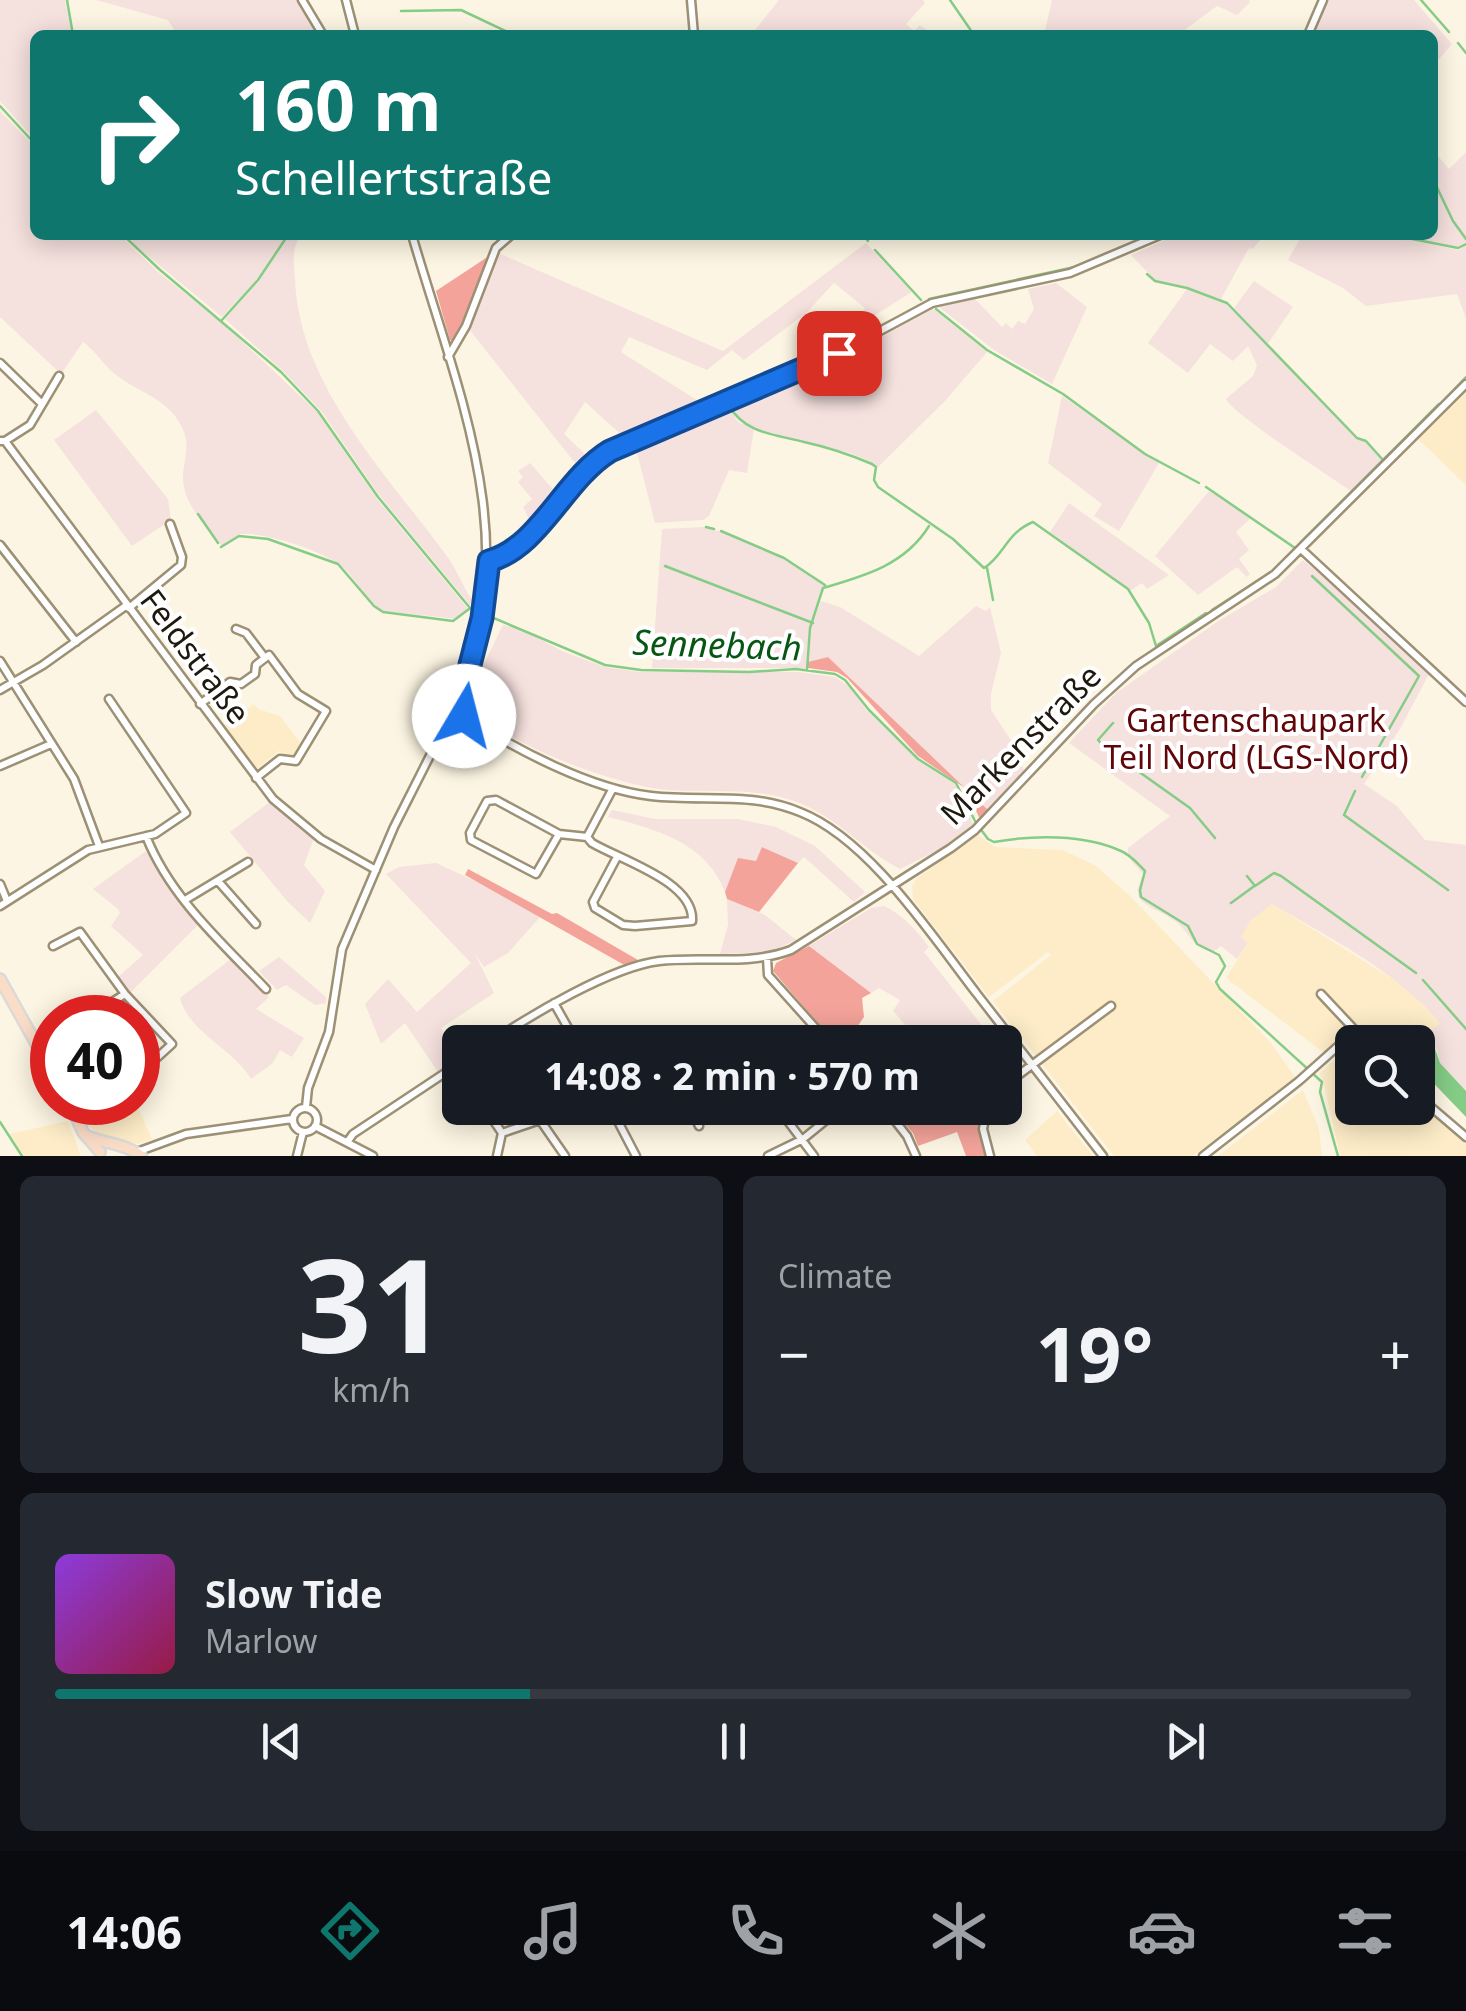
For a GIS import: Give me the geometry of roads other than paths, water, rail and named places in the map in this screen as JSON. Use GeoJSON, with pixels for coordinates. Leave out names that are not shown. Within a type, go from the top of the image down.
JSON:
{"type":"FeatureCollection","features":[{"type":"Feature","properties":{"kind":"main road"},"geometry":{"type":"LineString","coordinates":[[0,979],[30,1033]]}},
{"type":"Feature","properties":{"kind":"main road"},"geometry":{"type":"LineString","coordinates":[[81,1125],[101,1151],[116,1144],[142,1155]]}},
{"type":"Feature","properties":{"kind":"street"},"geometry":{"type":"LineString","coordinates":[[302,0],[319,30]]}},
{"type":"Feature","properties":{"kind":"street"},"geometry":{"type":"LineString","coordinates":[[346,0],[354,30]]}},
{"type":"Feature","properties":{"kind":"street"},"geometry":{"type":"LineString","coordinates":[[691,0],[694,30]]}},
{"type":"Feature","properties":{"kind":"street"},"geometry":{"type":"LineString","coordinates":[[1310,30],[1323,0]]}},
{"type":"Feature","properties":{"kind":"street"},"geometry":{"type":"LineString","coordinates":[[413,240],[480,474],[489,561],[483,613],[461,700]]}},
{"type":"Feature","properties":{"kind":"street"},"geometry":{"type":"LineString","coordinates":[[448,357],[466,326],[496,248],[505,240]]}},
{"type":"Feature","properties":{"kind":"street"},"geometry":{"type":"LineString","coordinates":[[489,561],[516,550],[588,466],[610,451],[839,353],[928,304],[1070,273],[1148,240]]}},
{"type":"Feature","properties":{"kind":"street"},"geometry":{"type":"LineString","coordinates":[[0,363],[42,404]]}},
{"type":"Feature","properties":{"kind":"street","name":"Feldstraße"},"geometry":{"type":"LineString","coordinates":[[60,376],[30,425],[2,441],[256,778],[300,825],[376,870]]}},
{"type":"Feature","properties":{"kind":"street","name":"Markenstraße"},"geometry":{"type":"LineString","coordinates":[[518,1025],[554,1002],[640,965],[767,958],[791,950],[890,886],[978,826],[1094,704],[1136,666],[1269,578],[1466,384]]}},
{"type":"Feature","properties":{"kind":"street"},"geometry":{"type":"LineString","coordinates":[[0,690],[128,607],[181,565],[182,557],[170,524]]}},
{"type":"Feature","properties":{"kind":"street"},"geometry":{"type":"LineString","coordinates":[[0,545],[76,642]]}},
{"type":"Feature","properties":{"kind":"street"},"geometry":{"type":"LineString","coordinates":[[1300,549],[1466,702]]}},
{"type":"Feature","properties":{"kind":"street"},"geometry":{"type":"LineString","coordinates":[[236,629],[246,633],[265,658]]}},
{"type":"Feature","properties":{"kind":"street"},"geometry":{"type":"LineString","coordinates":[[200,704],[230,682],[242,684],[269,655],[298,694],[326,712],[296,760],[280,759],[256,778]]}},
{"type":"Feature","properties":{"kind":"street"},"geometry":{"type":"LineString","coordinates":[[452,696],[474,656]]}},
{"type":"Feature","properties":{"kind":"street"},"geometry":{"type":"LineString","coordinates":[[0,662],[74,780],[99,846]]}},
{"type":"Feature","properties":{"kind":"street"},"geometry":{"type":"LineString","coordinates":[[446,698],[461,700],[466,708],[460,721],[447,722],[442,718],[439,707],[446,698]]}},
{"type":"Feature","properties":{"kind":"street"},"geometry":{"type":"LineString","coordinates":[[0,884],[3,904],[99,846],[155,834],[186,813],[109,699]]}},
{"type":"Feature","properties":{"kind":"street"},"geometry":{"type":"LineString","coordinates":[[464,716],[505,740],[612,788],[666,797],[746,798],[798,811],[840,833],[890,886],[1103,1156]]}},
{"type":"Feature","properties":{"kind":"street"},"geometry":{"type":"LineString","coordinates":[[306,1107],[308,1088],[329,1032],[342,948],[447,722]]}},
{"type":"Feature","properties":{"kind":"street"},"geometry":{"type":"LineString","coordinates":[[0,766],[51,744]]}},
{"type":"Feature","properties":{"kind":"street"},"geometry":{"type":"LineString","coordinates":[[588,836],[612,788]]}},
{"type":"Feature","properties":{"kind":"street"},"geometry":{"type":"LineString","coordinates":[[559,834],[536,874],[472,840],[470,833],[486,801],[496,800],[559,834],[588,836]]}},
{"type":"Feature","properties":{"kind":"street"},"geometry":{"type":"LineString","coordinates":[[146,836],[168,879],[266,990]]}},
{"type":"Feature","properties":{"kind":"street"},"geometry":{"type":"LineString","coordinates":[[588,836],[617,857],[678,888],[690,904],[692,921],[624,925],[595,908],[593,902],[617,857]]}},
{"type":"Feature","properties":{"kind":"street"},"geometry":{"type":"LineString","coordinates":[[185,900],[248,862]]}},
{"type":"Feature","properties":{"kind":"street"},"geometry":{"type":"LineString","coordinates":[[218,880],[256,924]]}},
{"type":"Feature","properties":{"kind":"street"},"geometry":{"type":"LineString","coordinates":[[53,946],[80,932],[125,994]]}},
{"type":"Feature","properties":{"kind":"street"},"geometry":{"type":"LineString","coordinates":[[767,958],[768,974],[813,1025]]}},
{"type":"Feature","properties":{"kind":"street"},"geometry":{"type":"LineString","coordinates":[[1321,994],[1349,1025]]}},
{"type":"Feature","properties":{"kind":"street"},"geometry":{"type":"LineString","coordinates":[[554,1002],[567,1025]]}},
{"type":"Feature","properties":{"kind":"street"},"geometry":{"type":"LineString","coordinates":[[1022,1072],[1111,1006]]}},
{"type":"Feature","properties":{"kind":"street"},"geometry":{"type":"LineString","coordinates":[[160,1031],[172,1044],[160,1055]]}},
{"type":"Feature","properties":{"kind":"street"},"geometry":{"type":"LineString","coordinates":[[1203,1156],[1335,1049]]}},
{"type":"Feature","properties":{"kind":"street"},"geometry":{"type":"LineString","coordinates":[[348,1141],[352,1134],[442,1077]]}},
{"type":"Feature","properties":{"kind":"street"},"geometry":{"type":"LineString","coordinates":[[303,1132],[292,1119],[295,1112],[306,1107]]}},
{"type":"Feature","properties":{"kind":"street"},"geometry":{"type":"LineString","coordinates":[[306,1107],[316,1114],[316,1126]]}},
{"type":"Feature","properties":{"kind":"street"},"geometry":{"type":"LineString","coordinates":[[1435,1111],[1466,1137]]}},
{"type":"Feature","properties":{"kind":"street"},"geometry":{"type":"LineString","coordinates":[[142,1155],[186,1134],[292,1119]]}},
{"type":"Feature","properties":{"kind":"street"},"geometry":{"type":"LineString","coordinates":[[496,1125],[502,1134],[497,1156]]}},
{"type":"Feature","properties":{"kind":"street"},"geometry":{"type":"LineString","coordinates":[[502,1134],[526,1125]]}},
{"type":"Feature","properties":{"kind":"street"},"geometry":{"type":"LineString","coordinates":[[543,1125],[565,1156]]}},
{"type":"Feature","properties":{"kind":"street"},"geometry":{"type":"LineString","coordinates":[[620,1125],[636,1156]]}},
{"type":"Feature","properties":{"kind":"street"},"geometry":{"type":"LineString","coordinates":[[792,1125],[814,1156]]}},
{"type":"Feature","properties":{"kind":"street"},"geometry":{"type":"LineString","coordinates":[[768,1156],[803,1139],[820,1125]]}},
{"type":"Feature","properties":{"kind":"street"},"geometry":{"type":"LineString","coordinates":[[898,1125],[916,1156]]}},
{"type":"Feature","properties":{"kind":"street"},"geometry":{"type":"LineString","coordinates":[[984,1125],[990,1156]]}},
{"type":"Feature","properties":{"kind":"street"},"geometry":{"type":"LineString","coordinates":[[303,1132],[316,1126],[373,1156]]}},
{"type":"Feature","properties":{"kind":"street"},"geometry":{"type":"LineString","coordinates":[[297,1156],[303,1132]]}},
{"type":"Feature","properties":{"kind":"waterway"},"geometry":{"type":"LineString","coordinates":[[67,0],[72,30]]}},
{"type":"Feature","properties":{"kind":"waterway"},"geometry":{"type":"LineString","coordinates":[[950,0],[971,30]]}},
{"type":"Feature","properties":{"kind":"waterway"},"geometry":{"type":"LineString","coordinates":[[1421,0],[1449,32]]}},
{"type":"Feature","properties":{"kind":"waterway"},"geometry":{"type":"LineString","coordinates":[[401,11],[461,10],[503,30]]}},
{"type":"Feature","properties":{"kind":"waterway"},"geometry":{"type":"LineString","coordinates":[[1458,43],[1466,53]]}},
{"type":"Feature","properties":{"kind":"waterway","name":"Sennebach"},"geometry":{"type":"LineString","coordinates":[[0,106],[30,139]]}},
{"type":"Feature","properties":{"kind":"waterway"},"geometry":{"type":"LineString","coordinates":[[1438,190],[1466,239]]}},
{"type":"Feature","properties":{"kind":"waterway","name":"Sennebach"},"geometry":{"type":"LineString","coordinates":[[128,240],[281,372],[318,411],[378,497],[470,608],[605,665],[641,670],[796,669],[835,674],[918,759],[956,783],[988,839],[1075,839],[1107,845],[1128,855],[1145,871],[1141,897],[1188,926],[1197,944],[1219,955],[1225,966],[1216,982],[1220,989],[1322,1082],[1320,1092],[1338,1156]]}},
{"type":"Feature","properties":{"kind":"waterway"},"geometry":{"type":"LineString","coordinates":[[222,320],[258,280],[285,240]]}},
{"type":"Feature","properties":{"kind":"waterway"},"geometry":{"type":"LineString","coordinates":[[1119,249],[1140,240]]}},
{"type":"Feature","properties":{"kind":"waterway"},"geometry":{"type":"LineString","coordinates":[[1417,240],[1458,248],[1466,244]]}},
{"type":"Feature","properties":{"kind":"waterway"},"geometry":{"type":"LineString","coordinates":[[875,250],[921,300]]}},
{"type":"Feature","properties":{"kind":"waterway"},"geometry":{"type":"LineString","coordinates":[[929,299],[1079,266]]}},
{"type":"Feature","properties":{"kind":"waterway"},"geometry":{"type":"LineString","coordinates":[[1147,274],[1155,281],[1227,303],[1383,460]]}},
{"type":"Feature","properties":{"kind":"waterway"},"geometry":{"type":"LineString","coordinates":[[936,309],[987,350],[1063,394],[1145,454],[1199,483]]}},
{"type":"Feature","properties":{"kind":"waterway"},"geometry":{"type":"LineString","coordinates":[[1446,398],[1466,377]]}},
{"type":"Feature","properties":{"kind":"waterway"},"geometry":{"type":"LineString","coordinates":[[1301,542],[1439,404]]}},
{"type":"Feature","properties":{"kind":"waterway"},"geometry":{"type":"LineString","coordinates":[[729,406],[752,428],[872,464],[876,467],[874,480],[878,487],[953,539],[984,568],[1017,532],[1033,522],[1128,589],[1149,623],[1156,646],[1206,613]]}},
{"type":"Feature","properties":{"kind":"waterway"},"geometry":{"type":"LineString","coordinates":[[1206,487],[1295,548]]}},
{"type":"Feature","properties":{"kind":"waterway"},"geometry":{"type":"LineString","coordinates":[[198,514],[218,543]]}},
{"type":"Feature","properties":{"kind":"waterway"},"geometry":{"type":"LineString","coordinates":[[807,670],[810,628],[823,588],[896,560],[929,526]]}},
{"type":"Feature","properties":{"kind":"waterway"},"geometry":{"type":"LineString","coordinates":[[706,527],[714,529]]}},
{"type":"Feature","properties":{"kind":"waterway"},"geometry":{"type":"LineString","coordinates":[[721,531],[784,558],[825,585]]}},
{"type":"Feature","properties":{"kind":"waterway"},"geometry":{"type":"LineString","coordinates":[[221,547],[239,536],[268,539],[338,564],[383,612],[453,621],[469,609]]}},
{"type":"Feature","properties":{"kind":"waterway"},"geometry":{"type":"LineString","coordinates":[[1274,570],[1296,547]]}},
{"type":"Feature","properties":{"kind":"waterway"},"geometry":{"type":"LineString","coordinates":[[665,566],[813,623]]}},
{"type":"Feature","properties":{"kind":"waterway"},"geometry":{"type":"LineString","coordinates":[[987,568],[993,600]]}},
{"type":"Feature","properties":{"kind":"waterway"},"geometry":{"type":"LineString","coordinates":[[1212,610],[1271,572]]}},
{"type":"Feature","properties":{"kind":"waterway"},"geometry":{"type":"LineString","coordinates":[[1312,576],[1419,676],[1362,777]]}},
{"type":"Feature","properties":{"kind":"waterway"},"geometry":{"type":"LineString","coordinates":[[1110,753],[1098,740],[1113,723]]}},
{"type":"Feature","properties":{"kind":"waterway"},"geometry":{"type":"LineString","coordinates":[[1121,759],[1190,808],[1215,838]]}},
{"type":"Feature","properties":{"kind":"waterway"},"geometry":{"type":"LineString","coordinates":[[1355,791],[1344,815],[1448,890]]}},
{"type":"Feature","properties":{"kind":"waterway"},"geometry":{"type":"LineString","coordinates":[[1247,876],[1255,886],[1274,873],[1281,876],[1416,973]]}},
{"type":"Feature","properties":{"kind":"waterway"},"geometry":{"type":"LineString","coordinates":[[1231,903],[1253,887]]}},
{"type":"Feature","properties":{"kind":"waterway"},"geometry":{"type":"LineString","coordinates":[[1423,980],[1466,1029]]}},
{"type":"Feature","properties":{"kind":"waterway"},"geometry":{"type":"LineString","coordinates":[[0,1122],[22,1156]]}},
{"type":"Feature","properties":{"kind":"park label","name":"Gartenschaupark Teil Nord (LGS-Nord)"},"geometry":{"type":"Point","coordinates":[1256,738]}}]}
